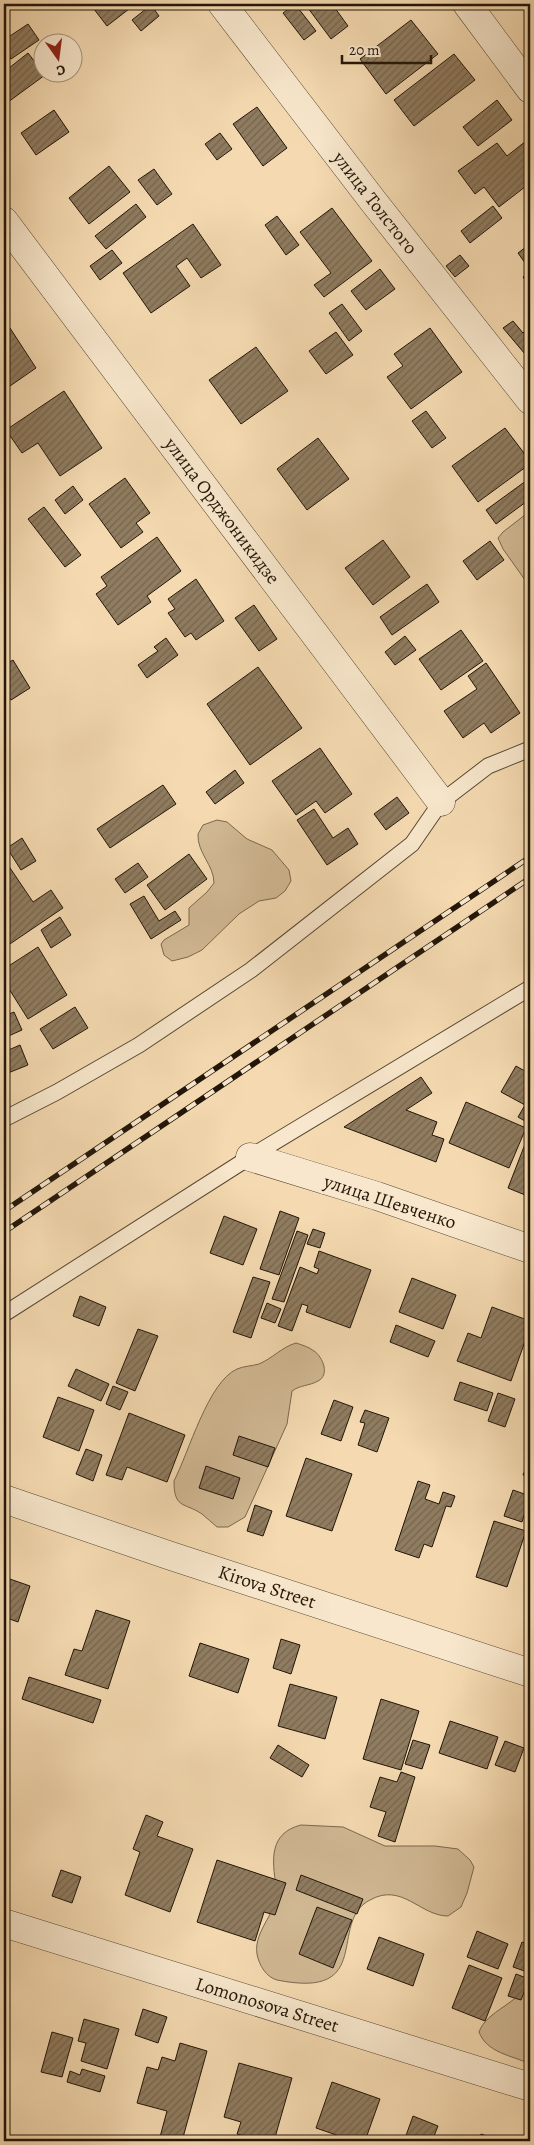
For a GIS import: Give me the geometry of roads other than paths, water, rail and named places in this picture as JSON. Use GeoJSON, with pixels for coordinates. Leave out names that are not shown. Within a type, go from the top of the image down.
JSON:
{"type":"FeatureCollection","features":[{"type":"Feature","properties":{"kind":"street","name":"улица Толстого"},"geometry":{"type":"LineString","coordinates":[[222,4],[373,202],[530,400]]}},
{"type":"Feature","properties":{"kind":"street"},"geometry":{"type":"LineString","coordinates":[[467,4],[530,89]]}},
{"type":"Feature","properties":{"kind":"street","name":"улица Орджоникидзе"},"geometry":{"type":"LineString","coordinates":[[4,221],[441,802]]}},
{"type":"Feature","properties":{"kind":"street","name":"улица Шевченко"},"geometry":{"type":"LineString","coordinates":[[250,1157],[377,1196],[530,1249]]}},
{"type":"Feature","properties":{"kind":"street","name":"Kirova Street"},"geometry":{"type":"LineString","coordinates":[[4,1499],[530,1673]]}},
{"type":"Feature","properties":{"kind":"street","name":"Lomonosova Street"},"geometry":{"type":"LineString","coordinates":[[4,1923],[530,2087]]}},
{"type":"Feature","properties":{"kind":"lane"},"geometry":{"type":"LineString","coordinates":[[4,1119],[57,1092],[139,1045],[251,970],[412,844],[441,802],[488,766],[530,749]]}},
{"type":"Feature","properties":{"kind":"lane"},"geometry":{"type":"LineString","coordinates":[[4,1314],[250,1157],[530,988]]}},
{"type":"Feature","properties":{"kind":"railway"},"geometry":{"type":"LineString","coordinates":[[4,1211],[530,857]]}},
{"type":"Feature","properties":{"kind":"railway"},"geometry":{"type":"LineString","coordinates":[[4,1232],[530,878]]}}]}
